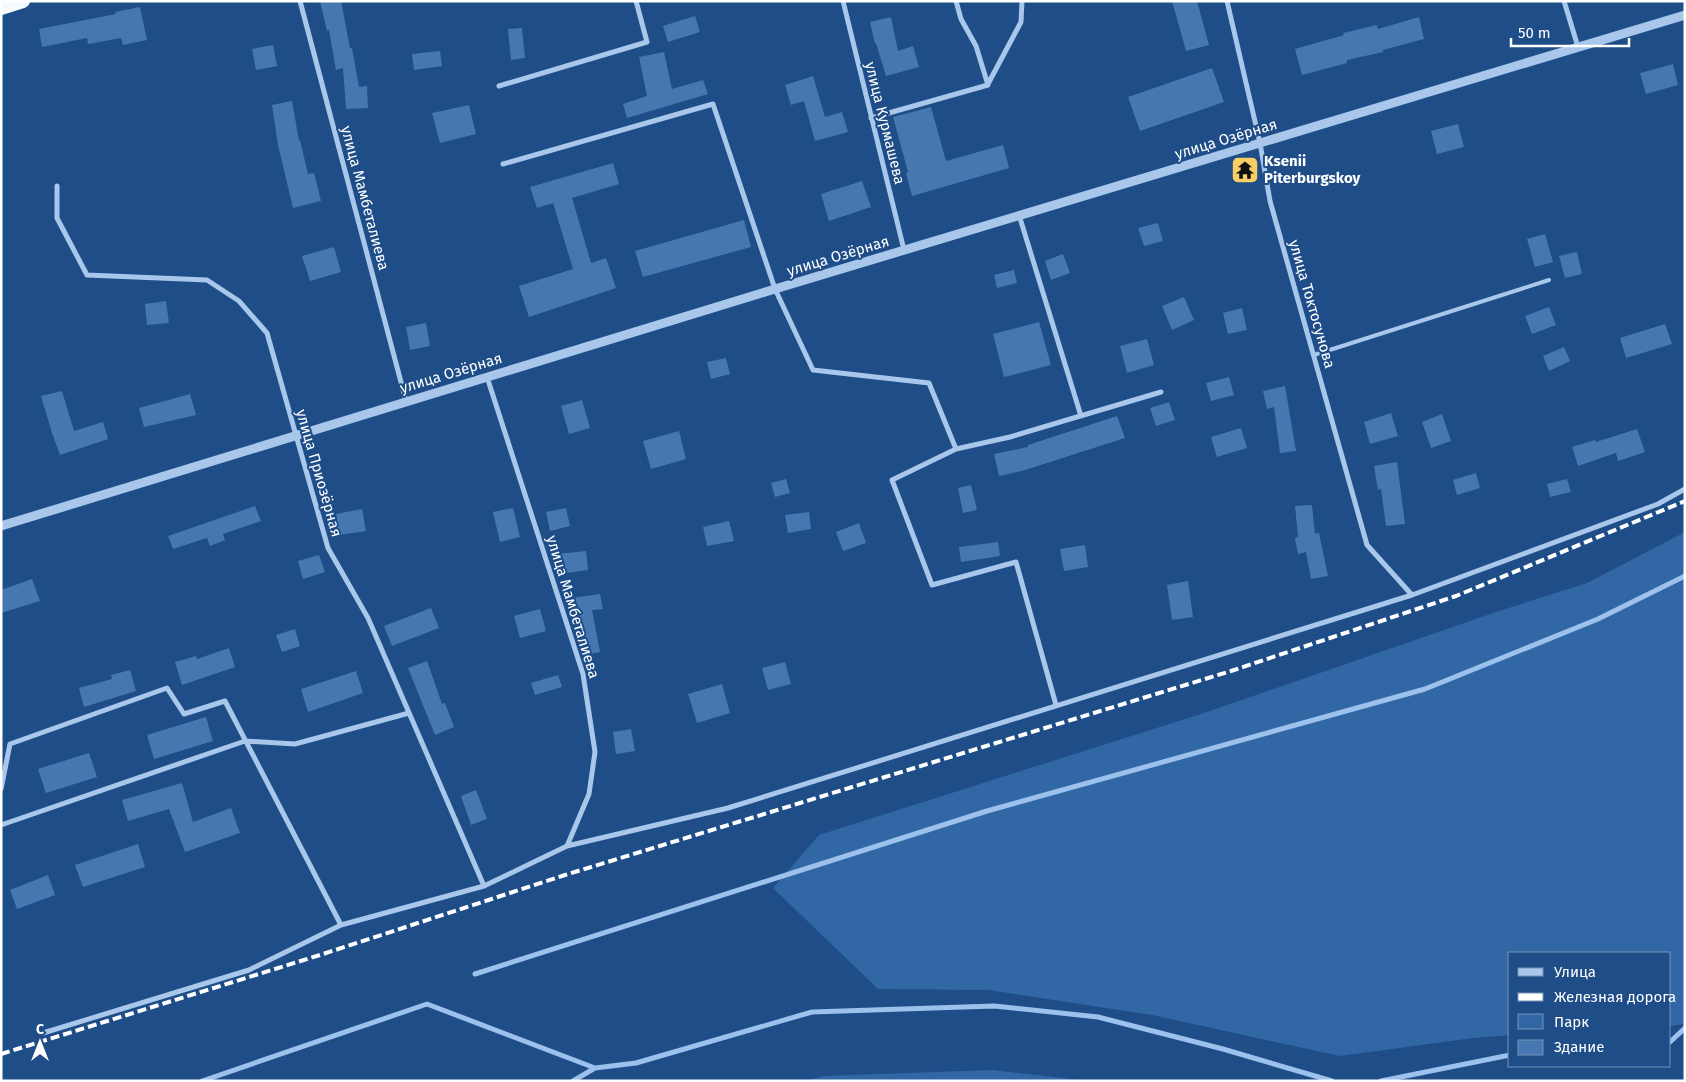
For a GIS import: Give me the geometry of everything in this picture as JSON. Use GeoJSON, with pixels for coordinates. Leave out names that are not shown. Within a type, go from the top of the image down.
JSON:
{"type":"FeatureCollection","features":[{"type":"Feature","properties":{"kind":"highway"},"geometry":{"type":"LineString","coordinates":[[1,8],[23,1]]}},
{"type":"Feature","properties":{"kind":"street","name":"улица Мамбеталиева"},"geometry":{"type":"LineString","coordinates":[[300,1],[406,401]]}},
{"type":"Feature","properties":{"kind":"street"},"geometry":{"type":"LineString","coordinates":[[499,86],[647,42],[636,1]]}},
{"type":"Feature","properties":{"kind":"street","name":"улица Курмашева"},"geometry":{"type":"LineString","coordinates":[[843,1],[904,250]]}},
{"type":"Feature","properties":{"kind":"street"},"geometry":{"type":"LineString","coordinates":[[956,1],[961,19],[976,46],[988,85]]}},
{"type":"Feature","properties":{"kind":"street"},"geometry":{"type":"LineString","coordinates":[[871,118],[988,85],[1021,22],[1022,1]]}},
{"type":"Feature","properties":{"kind":"street","name":"улица Токтосунова"},"geometry":{"type":"LineString","coordinates":[[1227,1],[1260,143],[1270,201],[1367,545],[1412,595]]}},
{"type":"Feature","properties":{"kind":"street"},"geometry":{"type":"LineString","coordinates":[[1564,1],[1578,47]]}},
{"type":"Feature","properties":{"kind":"street","name":"улица Озёрная"},"geometry":{"type":"LineString","coordinates":[[1,526],[775,289],[1685,15]]}},
{"type":"Feature","properties":{"kind":"street"},"geometry":{"type":"LineString","coordinates":[[503,164],[713,104],[775,289],[813,370],[929,383],[956,449]]}},
{"type":"Feature","properties":{"kind":"street","name":"улица Приозёрная"},"geometry":{"type":"LineString","coordinates":[[57,186],[57,218],[87,275],[207,280],[239,302],[267,333],[328,548],[368,618],[484,886]]}},
{"type":"Feature","properties":{"kind":"street"},"geometry":{"type":"LineString","coordinates":[[1019,215],[1081,416]]}},
{"type":"Feature","properties":{"kind":"street","name":"улица Мамбеталиева"},"geometry":{"type":"LineString","coordinates":[[487,377],[582,674],[595,752],[589,794],[566,846]]}},
{"type":"Feature","properties":{"kind":"street"},"geometry":{"type":"LineString","coordinates":[[1056,705],[1016,562],[932,585],[892,480],[956,449],[1010,437],[1161,392]]}},
{"type":"Feature","properties":{"kind":"street"},"geometry":{"type":"LineString","coordinates":[[43,1033],[249,970],[340,925],[484,886],[566,846],[728,808],[1412,595],[1658,504],[1685,489]]}},
{"type":"Feature","properties":{"kind":"street"},"geometry":{"type":"LineString","coordinates":[[1,789],[4,766],[10,744],[167,688],[184,714],[225,701],[340,925]]}},
{"type":"Feature","properties":{"kind":"street"},"geometry":{"type":"LineString","coordinates":[[1,825],[245,741],[295,744],[409,713]]}},
{"type":"Feature","properties":{"kind":"lane"},"geometry":{"type":"LineString","coordinates":[[1314,355],[1549,280]]}},
{"type":"Feature","properties":{"kind":"green space"},"geometry":{"type":"Polygon","coordinates":[[[1685,532],[1685,1024],[1671,1026],[1671,952],[1508,952],[1508,1035],[1340,1056],[1152,1015],[989,990],[878,989],[773,888],[819,835],[1204,713],[1496,612],[1587,583],[1685,532]]]}},
{"type":"Feature","properties":{"kind":"green space"},"geometry":{"type":"Polygon","coordinates":[[[992,1070],[1090,1081],[808,1081],[823,1076],[992,1070]]]}},
{"type":"Feature","properties":{"kind":"building"},"geometry":{"type":"Polygon","coordinates":[[[320,1],[341,1],[359,87],[367,86],[368,108],[346,109],[343,68],[336,70],[329,30],[327,31],[320,1]]]}},
{"type":"Feature","properties":{"kind":"building"},"geometry":{"type":"Polygon","coordinates":[[[1172,1],[1197,1],[1209,45],[1186,51],[1172,1]]]}},
{"type":"Feature","properties":{"kind":"building"},"geometry":{"type":"Polygon","coordinates":[[[140,7],[147,40],[123,45],[121,38],[88,44],[87,38],[42,47],[39,29],[116,14],[115,12],[140,7]]]}},
{"type":"Feature","properties":{"kind":"building"},"geometry":{"type":"Polygon","coordinates":[[[695,16],[700,32],[668,42],[663,26],[695,16]]]}},
{"type":"Feature","properties":{"kind":"building"},"geometry":{"type":"Polygon","coordinates":[[[891,17],[898,51],[913,46],[919,67],[886,76],[870,22],[891,17]]]}},
{"type":"Feature","properties":{"kind":"building"},"geometry":{"type":"Polygon","coordinates":[[[1419,17],[1424,39],[1383,50],[1383,52],[1347,60],[1347,63],[1302,75],[1295,49],[1344,35],[1343,33],[1377,25],[1378,29],[1419,17]]]}},
{"type":"Feature","properties":{"kind":"building"},"geometry":{"type":"Polygon","coordinates":[[[522,28],[525,58],[511,60],[508,29],[522,28]]]}},
{"type":"Feature","properties":{"kind":"building"},"geometry":{"type":"Polygon","coordinates":[[[273,45],[277,66],[256,70],[252,49],[273,45]]]}},
{"type":"Feature","properties":{"kind":"building"},"geometry":{"type":"Polygon","coordinates":[[[440,51],[442,66],[414,70],[412,54],[440,51]]]}},
{"type":"Feature","properties":{"kind":"building"},"geometry":{"type":"Polygon","coordinates":[[[664,52],[672,89],[703,80],[708,94],[627,118],[623,104],[647,96],[639,57],[664,52]]]}},
{"type":"Feature","properties":{"kind":"building"},"geometry":{"type":"Polygon","coordinates":[[[1673,64],[1678,85],[1646,94],[1640,73],[1673,64]]]}},
{"type":"Feature","properties":{"kind":"building"},"geometry":{"type":"Polygon","coordinates":[[[1212,68],[1224,102],[1140,131],[1128,97],[1212,68]]]}},
{"type":"Feature","properties":{"kind":"building"},"geometry":{"type":"Polygon","coordinates":[[[813,76],[825,117],[842,112],[848,132],[815,141],[804,101],[791,105],[785,85],[813,76]]]}},
{"type":"Feature","properties":{"kind":"building"},"geometry":{"type":"Polygon","coordinates":[[[292,101],[299,141],[308,174],[314,173],[321,201],[293,208],[278,145],[272,105],[292,101]]]}},
{"type":"Feature","properties":{"kind":"building"},"geometry":{"type":"Polygon","coordinates":[[[469,105],[476,134],[440,143],[432,113],[469,105]]]}},
{"type":"Feature","properties":{"kind":"building"},"geometry":{"type":"Polygon","coordinates":[[[931,107],[946,161],[1003,145],[1009,168],[912,196],[906,173],[908,172],[893,117],[931,107]]]}},
{"type":"Feature","properties":{"kind":"building"},"geometry":{"type":"Polygon","coordinates":[[[1458,124],[1464,147],[1437,154],[1431,131],[1458,124]]]}},
{"type":"Feature","properties":{"kind":"building"},"geometry":{"type":"Polygon","coordinates":[[[613,163],[619,184],[572,198],[591,263],[606,258],[616,288],[529,317],[519,286],[573,269],[553,203],[537,208],[530,187],[613,163]]]}},
{"type":"Feature","properties":{"kind":"building"},"geometry":{"type":"Polygon","coordinates":[[[862,181],[871,207],[829,221],[821,194],[862,181]]]}},
{"type":"Feature","properties":{"kind":"building"},"geometry":{"type":"Polygon","coordinates":[[[744,220],[751,247],[643,277],[635,251],[744,220]]]}},
{"type":"Feature","properties":{"kind":"building"},"geometry":{"type":"Polygon","coordinates":[[[1158,223],[1163,241],[1144,246],[1138,228],[1158,223]]]}},
{"type":"Feature","properties":{"kind":"building"},"geometry":{"type":"Polygon","coordinates":[[[1545,234],[1553,262],[1535,267],[1527,239],[1545,234]]]}},
{"type":"Feature","properties":{"kind":"building"},"geometry":{"type":"Polygon","coordinates":[[[334,247],[341,272],[310,281],[302,256],[334,247]]]}},
{"type":"Feature","properties":{"kind":"building"},"geometry":{"type":"Polygon","coordinates":[[[1577,252],[1582,274],[1565,278],[1559,256],[1577,252]]]}},
{"type":"Feature","properties":{"kind":"building"},"geometry":{"type":"Polygon","coordinates":[[[1063,254],[1070,273],[1051,280],[1045,261],[1063,254]]]}},
{"type":"Feature","properties":{"kind":"building"},"geometry":{"type":"Polygon","coordinates":[[[1014,270],[1017,283],[997,288],[994,275],[1014,270]]]}},
{"type":"Feature","properties":{"kind":"building"},"geometry":{"type":"Polygon","coordinates":[[[1184,297],[1194,320],[1172,330],[1162,306],[1184,297]]]}},
{"type":"Feature","properties":{"kind":"building"},"geometry":{"type":"Polygon","coordinates":[[[166,301],[169,323],[147,325],[145,304],[166,301]]]}},
{"type":"Feature","properties":{"kind":"building"},"geometry":{"type":"Polygon","coordinates":[[[1549,307],[1556,325],[1532,334],[1525,316],[1549,307]]]}},
{"type":"Feature","properties":{"kind":"building"},"geometry":{"type":"Polygon","coordinates":[[[1242,308],[1247,330],[1228,334],[1223,313],[1242,308]]]}},
{"type":"Feature","properties":{"kind":"building"},"geometry":{"type":"Polygon","coordinates":[[[1039,322],[1051,365],[1004,377],[993,334],[1039,322]]]}},
{"type":"Feature","properties":{"kind":"building"},"geometry":{"type":"Polygon","coordinates":[[[426,323],[430,346],[410,350],[406,327],[426,323]]]}},
{"type":"Feature","properties":{"kind":"building"},"geometry":{"type":"Polygon","coordinates":[[[1665,324],[1672,344],[1626,358],[1620,338],[1665,324]]]}},
{"type":"Feature","properties":{"kind":"building"},"geometry":{"type":"Polygon","coordinates":[[[1147,339],[1154,365],[1127,373],[1120,346],[1147,339]]]}},
{"type":"Feature","properties":{"kind":"building"},"geometry":{"type":"Polygon","coordinates":[[[1564,347],[1570,361],[1549,371],[1543,356],[1564,347]]]}},
{"type":"Feature","properties":{"kind":"building"},"geometry":{"type":"Polygon","coordinates":[[[726,358],[730,374],[711,379],[707,362],[726,358]]]}},
{"type":"Feature","properties":{"kind":"building"},"geometry":{"type":"Polygon","coordinates":[[[1229,377],[1234,395],[1211,401],[1206,383],[1229,377]]]}},
{"type":"Feature","properties":{"kind":"building"},"geometry":{"type":"Polygon","coordinates":[[[1285,386],[1296,451],[1280,453],[1274,407],[1267,409],[1263,391],[1285,386]]]}},
{"type":"Feature","properties":{"kind":"building"},"geometry":{"type":"Polygon","coordinates":[[[62,391],[74,431],[103,422],[108,439],[60,455],[41,396],[62,391]]]}},
{"type":"Feature","properties":{"kind":"building"},"geometry":{"type":"Polygon","coordinates":[[[190,394],[196,415],[144,427],[139,408],[190,394]]]}},
{"type":"Feature","properties":{"kind":"building"},"geometry":{"type":"Polygon","coordinates":[[[582,400],[590,428],[569,434],[561,406],[582,400]]]}},
{"type":"Feature","properties":{"kind":"building"},"geometry":{"type":"Polygon","coordinates":[[[1169,402],[1175,420],[1156,426],[1150,408],[1169,402]]]}},
{"type":"Feature","properties":{"kind":"building"},"geometry":{"type":"Polygon","coordinates":[[[1391,413],[1398,436],[1370,444],[1364,422],[1391,413]]]}},
{"type":"Feature","properties":{"kind":"building"},"geometry":{"type":"Polygon","coordinates":[[[1442,414],[1451,441],[1431,448],[1422,422],[1442,414]]]}},
{"type":"Feature","properties":{"kind":"building"},"geometry":{"type":"Polygon","coordinates":[[[1117,416],[1125,438],[1022,471],[999,476],[994,454],[1028,447],[1028,445],[1117,416]]]}},
{"type":"Feature","properties":{"kind":"building"},"geometry":{"type":"Polygon","coordinates":[[[1241,428],[1247,448],[1217,457],[1211,437],[1241,428]]]}},
{"type":"Feature","properties":{"kind":"building"},"geometry":{"type":"Polygon","coordinates":[[[1637,429],[1645,452],[1618,461],[1616,453],[1578,466],[1572,447],[1595,440],[1596,442],[1637,429]]]}},
{"type":"Feature","properties":{"kind":"building"},"geometry":{"type":"Polygon","coordinates":[[[679,431],[686,459],[651,469],[643,441],[679,431]]]}},
{"type":"Feature","properties":{"kind":"building"},"geometry":{"type":"Polygon","coordinates":[[[1397,462],[1405,524],[1386,526],[1381,489],[1378,490],[1374,466],[1397,462]]]}},
{"type":"Feature","properties":{"kind":"building"},"geometry":{"type":"Polygon","coordinates":[[[1476,473],[1480,488],[1457,495],[1453,480],[1476,473]]]}},
{"type":"Feature","properties":{"kind":"building"},"geometry":{"type":"Polygon","coordinates":[[[786,479],[790,493],[775,497],[771,483],[786,479]]]}},
{"type":"Feature","properties":{"kind":"building"},"geometry":{"type":"Polygon","coordinates":[[[1567,479],[1571,492],[1550,497],[1547,484],[1567,479]]]}},
{"type":"Feature","properties":{"kind":"building"},"geometry":{"type":"Polygon","coordinates":[[[971,485],[977,510],[963,513],[958,488],[971,485]]]}},
{"type":"Feature","properties":{"kind":"building"},"geometry":{"type":"Polygon","coordinates":[[[1312,505],[1315,534],[1319,533],[1328,576],[1311,579],[1306,552],[1298,554],[1295,538],[1298,537],[1295,506],[1312,505]]]}},
{"type":"Feature","properties":{"kind":"building"},"geometry":{"type":"Polygon","coordinates":[[[255,506],[261,521],[223,534],[225,540],[210,546],[207,538],[173,549],[168,536],[255,506]]]}},
{"type":"Feature","properties":{"kind":"building"},"geometry":{"type":"Polygon","coordinates":[[[513,508],[520,537],[500,542],[493,512],[513,508]]]}},
{"type":"Feature","properties":{"kind":"building"},"geometry":{"type":"Polygon","coordinates":[[[566,508],[570,526],[550,531],[546,512],[566,508]]]}},
{"type":"Feature","properties":{"kind":"building"},"geometry":{"type":"Polygon","coordinates":[[[362,509],[366,531],[339,535],[336,514],[362,509]]]}},
{"type":"Feature","properties":{"kind":"building"},"geometry":{"type":"Polygon","coordinates":[[[809,512],[811,529],[788,533],[785,515],[809,512]]]}},
{"type":"Feature","properties":{"kind":"building"},"geometry":{"type":"Polygon","coordinates":[[[729,521],[734,541],[707,546],[703,527],[729,521]]]}},
{"type":"Feature","properties":{"kind":"building"},"geometry":{"type":"Polygon","coordinates":[[[859,523],[866,543],[843,551],[836,532],[859,523]]]}},
{"type":"Feature","properties":{"kind":"building"},"geometry":{"type":"Polygon","coordinates":[[[998,542],[1000,556],[961,562],[959,547],[998,542]]]}},
{"type":"Feature","properties":{"kind":"building"},"geometry":{"type":"Polygon","coordinates":[[[1085,545],[1088,567],[1064,571],[1060,549],[1085,545]]]}},
{"type":"Feature","properties":{"kind":"building"},"geometry":{"type":"Polygon","coordinates":[[[586,551],[588,570],[560,574],[557,554],[586,551]]]}},
{"type":"Feature","properties":{"kind":"building"},"geometry":{"type":"Polygon","coordinates":[[[319,555],[325,572],[303,579],[298,561],[319,555]]]}},
{"type":"Feature","properties":{"kind":"building"},"geometry":{"type":"Polygon","coordinates":[[[32,579],[40,601],[1,613],[1,590],[32,579]]]}},
{"type":"Feature","properties":{"kind":"building"},"geometry":{"type":"Polygon","coordinates":[[[1188,581],[1193,617],[1172,620],[1167,585],[1188,581]]]}},
{"type":"Feature","properties":{"kind":"building"},"geometry":{"type":"Polygon","coordinates":[[[600,594],[603,609],[592,610],[600,652],[585,655],[578,612],[573,613],[571,598],[600,594]]]}},
{"type":"Feature","properties":{"kind":"building"},"geometry":{"type":"Polygon","coordinates":[[[431,608],[439,628],[392,646],[384,626],[431,608]]]}},
{"type":"Feature","properties":{"kind":"building"},"geometry":{"type":"Polygon","coordinates":[[[540,609],[546,631],[520,638],[514,616],[540,609]]]}},
{"type":"Feature","properties":{"kind":"building"},"geometry":{"type":"Polygon","coordinates":[[[295,629],[300,646],[282,652],[276,635],[295,629]]]}},
{"type":"Feature","properties":{"kind":"building"},"geometry":{"type":"Polygon","coordinates":[[[229,648],[235,667],[182,685],[175,662],[196,656],[197,659],[229,648]]]}},
{"type":"Feature","properties":{"kind":"building"},"geometry":{"type":"Polygon","coordinates":[[[427,661],[442,704],[445,703],[454,727],[435,735],[408,668],[427,661]]]}},
{"type":"Feature","properties":{"kind":"building"},"geometry":{"type":"Polygon","coordinates":[[[785,662],[791,684],[768,690],[762,668],[785,662]]]}},
{"type":"Feature","properties":{"kind":"building"},"geometry":{"type":"Polygon","coordinates":[[[130,670],[136,691],[84,707],[79,688],[112,679],[111,675],[130,670]]]}},
{"type":"Feature","properties":{"kind":"building"},"geometry":{"type":"Polygon","coordinates":[[[356,671],[363,693],[308,712],[301,689],[356,671]]]}},
{"type":"Feature","properties":{"kind":"building"},"geometry":{"type":"Polygon","coordinates":[[[558,675],[562,687],[535,695],[531,683],[558,675]]]}},
{"type":"Feature","properties":{"kind":"building"},"geometry":{"type":"Polygon","coordinates":[[[722,684],[730,713],[697,723],[688,694],[722,684]]]}},
{"type":"Feature","properties":{"kind":"building"},"geometry":{"type":"Polygon","coordinates":[[[206,717],[213,741],[154,759],[147,735],[206,717]]]}},
{"type":"Feature","properties":{"kind":"building"},"geometry":{"type":"Polygon","coordinates":[[[631,729],[635,751],[616,754],[613,732],[631,729]]]}},
{"type":"Feature","properties":{"kind":"building"},"geometry":{"type":"Polygon","coordinates":[[[89,753],[97,777],[46,793],[38,769],[89,753]]]}},
{"type":"Feature","properties":{"kind":"building"},"geometry":{"type":"Polygon","coordinates":[[[182,783],[193,822],[231,808],[240,833],[185,852],[169,809],[128,821],[122,800],[182,783]]]}},
{"type":"Feature","properties":{"kind":"building"},"geometry":{"type":"Polygon","coordinates":[[[476,790],[487,819],[471,825],[461,796],[476,790]]]}},
{"type":"Feature","properties":{"kind":"building"},"geometry":{"type":"Polygon","coordinates":[[[138,844],[145,867],[83,887],[75,865],[138,844]]]}},
{"type":"Feature","properties":{"kind":"building"},"geometry":{"type":"Polygon","coordinates":[[[48,875],[55,895],[17,909],[10,890],[48,875]]]}},
{"type":"Feature","properties":{"kind":"waterway"},"geometry":{"type":"LineString","coordinates":[[475,974],[987,811],[1425,689],[1598,619],[1685,576]]}},
{"type":"Feature","properties":{"kind":"waterway"},"geometry":{"type":"LineString","coordinates":[[202,1081],[427,1004],[595,1068]]}},
{"type":"Feature","properties":{"kind":"waterway"},"geometry":{"type":"LineString","coordinates":[[573,1081],[595,1068],[636,1063],[812,1012],[994,1006],[1098,1017],[1223,1049],[1332,1081]]}},
{"type":"Feature","properties":{"kind":"waterway"},"geometry":{"type":"LineString","coordinates":[[1671,1041],[1685,1028]]}},
{"type":"Feature","properties":{"kind":"waterway"},"geometry":{"type":"LineString","coordinates":[[1381,1081],[1508,1055]]}},
{"type":"Feature","properties":{"kind":"railway"},"geometry":{"type":"LineString","coordinates":[[1,1054],[320,955],[565,875],[1231,671],[1456,596],[1685,501]]}},
{"type":"Feature","properties":{"kind":"place","name":"Ksenii Piterburgskoy"},"geometry":{"type":"Point","coordinates":[1245,170]}}]}
